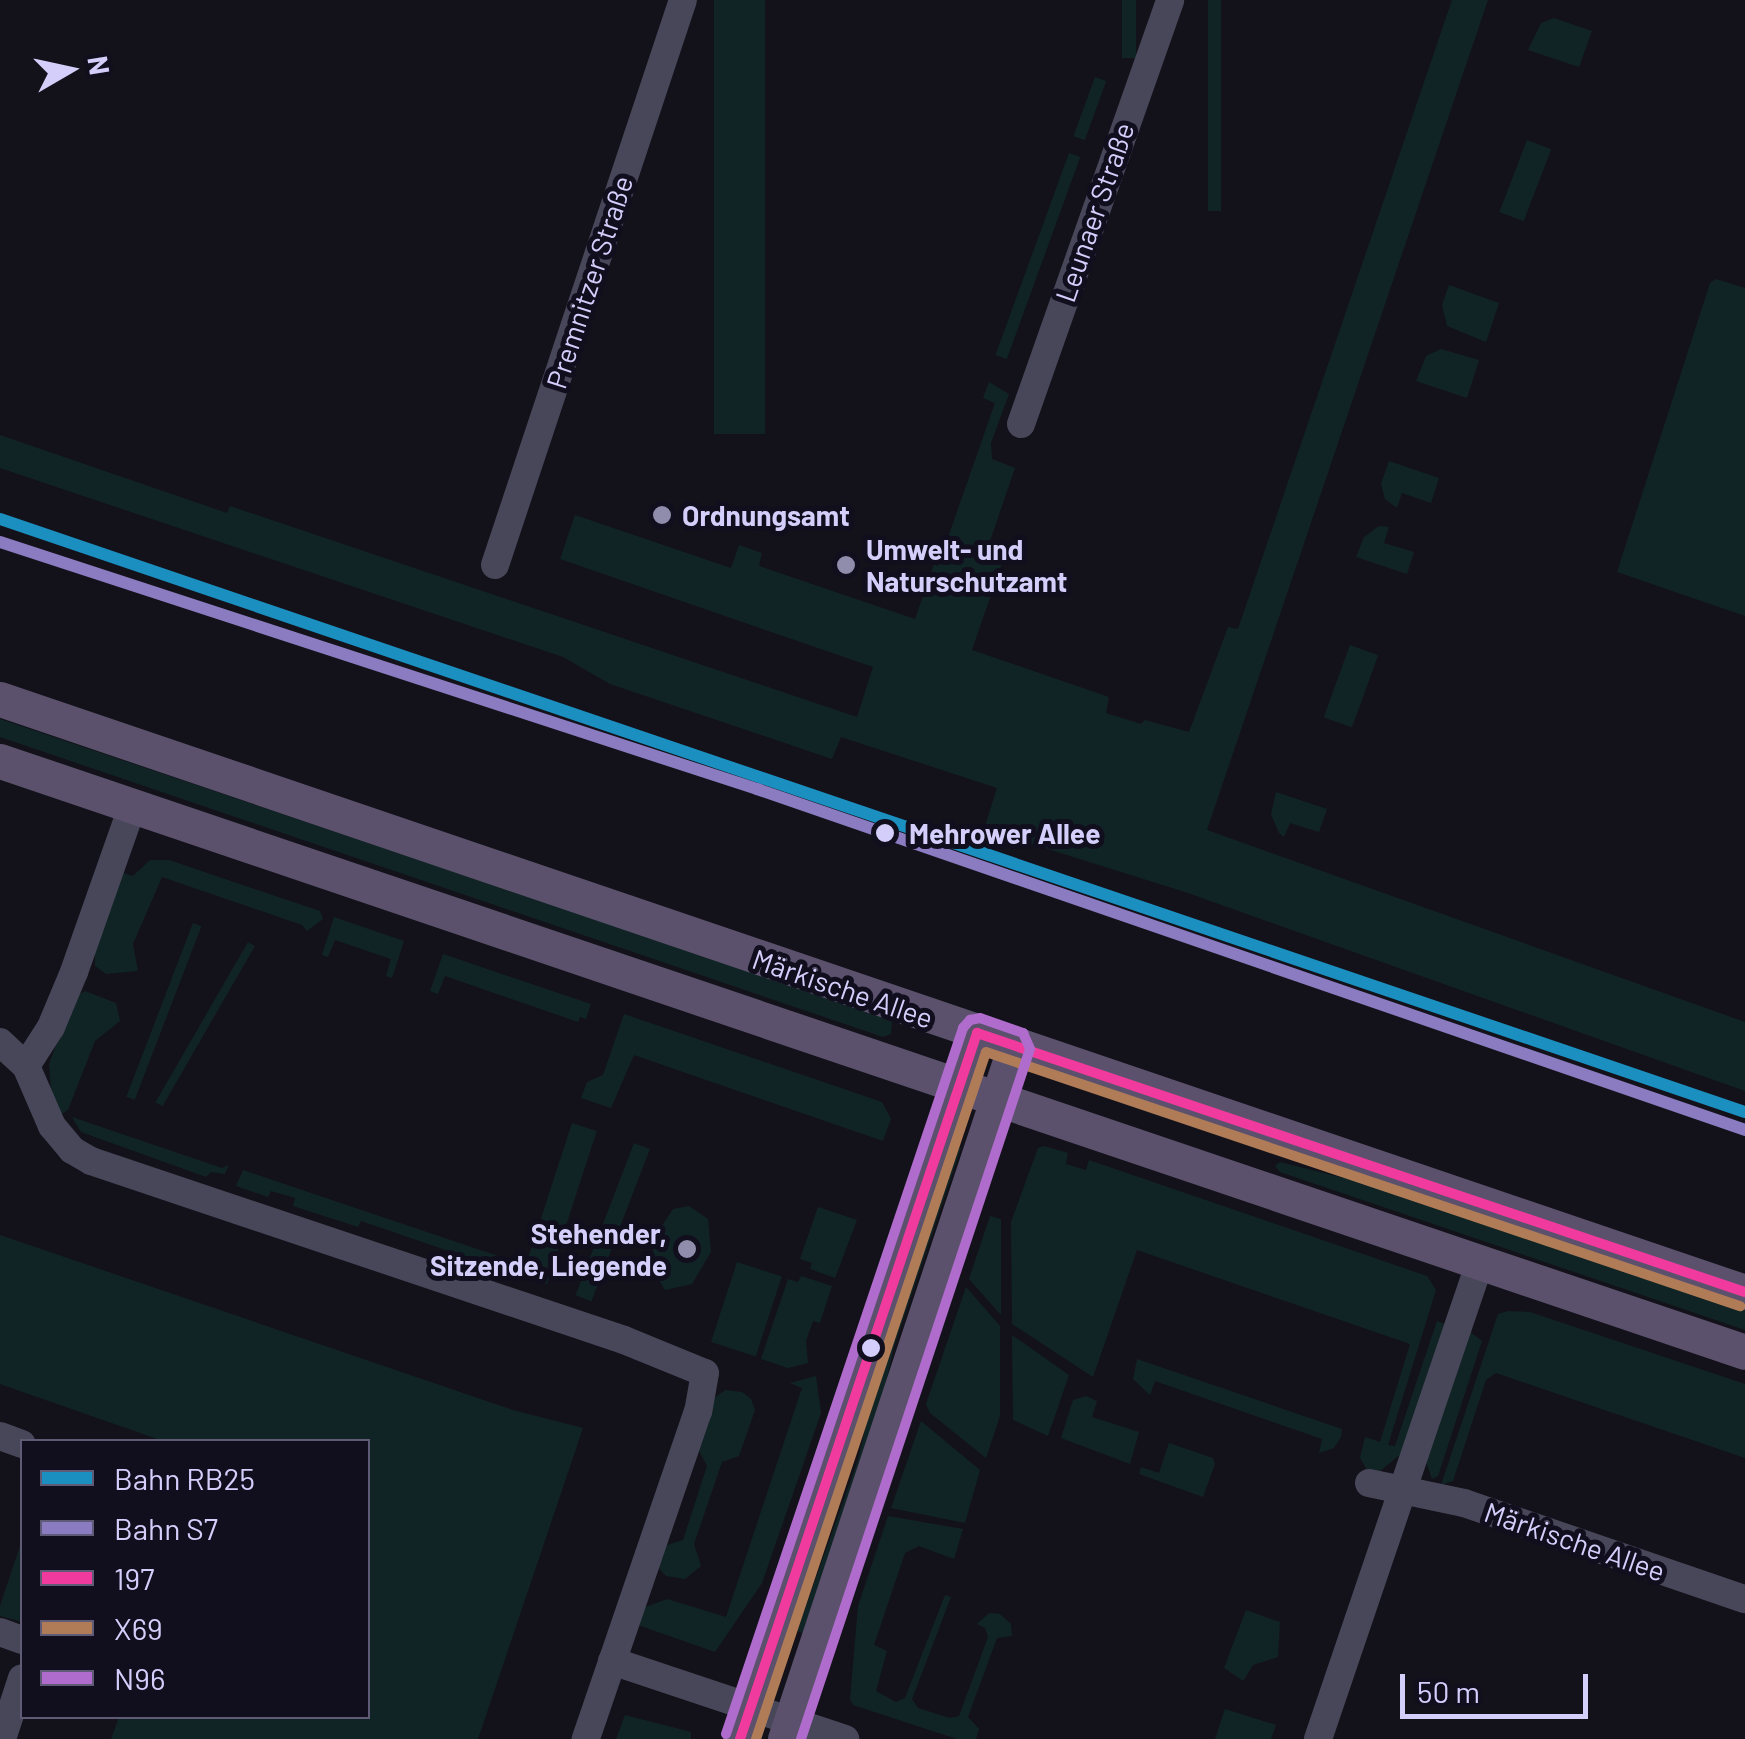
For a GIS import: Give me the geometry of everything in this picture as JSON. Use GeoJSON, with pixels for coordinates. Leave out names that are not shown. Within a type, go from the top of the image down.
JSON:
{"type":"FeatureCollection","features":[{"type":"Feature","properties":{"kind":"main road","name":"Märkische Allee"},"geometry":{"type":"LineString","coordinates":[[0,699],[1745,1292]]}},
{"type":"Feature","properties":{"kind":"main road","name":"Märkische Allee"},"geometry":{"type":"LineString","coordinates":[[0,761],[1745,1352]]}},
{"type":"Feature","properties":{"kind":"main road"},"geometry":{"type":"LineString","coordinates":[[888,1064],[907,1010]]}},
{"type":"Feature","properties":{"kind":"main road"},"geometry":{"type":"LineString","coordinates":[[746,1724],[976,1033]]}},
{"type":"Feature","properties":{"kind":"main road"},"geometry":{"type":"LineString","coordinates":[[788,1730],[1015,1046]]}},
{"type":"Feature","properties":{"kind":"street","name":"Premnitzer Straße"},"geometry":{"type":"LineString","coordinates":[[494,565],[684,0]]}},
{"type":"Feature","properties":{"kind":"street","name":"Leunaer Straße"},"geometry":{"type":"LineString","coordinates":[[1020,424],[1170,0]]}},
{"type":"Feature","properties":{"kind":"street"},"geometry":{"type":"LineString","coordinates":[[26,1066],[51,1027],[74,972],[132,808]]}},
{"type":"Feature","properties":{"kind":"street"},"geometry":{"type":"LineString","coordinates":[[0,1042],[26,1066],[52,1126],[72,1150],[91,1161],[624,1340],[704,1374],[698,1411],[586,1739]]}},
{"type":"Feature","properties":{"kind":"street"},"geometry":{"type":"LineString","coordinates":[[1318,1739],[1480,1262]]}},
{"type":"Feature","properties":{"kind":"street","name":"Märkische Allee"},"geometry":{"type":"LineString","coordinates":[[1368,1483],[1464,1504],[1745,1599]]}},
{"type":"Feature","properties":{"kind":"street"},"geometry":{"type":"LineString","coordinates":[[612,1660],[746,1724],[845,1739]]}},
{"type":"Feature","properties":{"kind":"street"},"geometry":{"type":"LineString","coordinates":[[2,1739],[20,1684]]}},
{"type":"Feature","properties":{"kind":"green space"},"geometry":{"type":"Polygon","coordinates":[[[714,0],[765,0],[765,434],[714,434],[714,0]]]}},
{"type":"Feature","properties":{"kind":"green space"},"geometry":{"type":"Polygon","coordinates":[[[1122,0],[1136,0],[1136,58],[1122,58],[1122,0]]]}},
{"type":"Feature","properties":{"kind":"green space"},"geometry":{"type":"Polygon","coordinates":[[[1208,0],[1221,0],[1221,211],[1208,211],[1208,0]]]}},
{"type":"Feature","properties":{"kind":"green space"},"geometry":{"type":"Polygon","coordinates":[[[1452,0],[1488,0],[1207,830],[1745,1022],[1745,1091],[1185,892],[984,829],[997,788],[841,737],[832,759],[610,684],[563,657],[0,468],[0,435],[227,513],[230,506],[857,717],[873,667],[560,559],[575,515],[731,568],[739,545],[762,553],[759,566],[915,619],[934,564],[938,566],[995,403],[983,398],[989,382],[1009,394],[991,443],[992,459],[1015,468],[989,544],[1006,551],[972,650],[1109,697],[1106,713],[1189,732],[1228,627],[1238,629],[1452,0]]]}},
{"type":"Feature","properties":{"kind":"green space"},"geometry":{"type":"Polygon","coordinates":[[[1554,18],[1592,31],[1579,67],[1528,50],[1541,23],[1554,18]]]}},
{"type":"Feature","properties":{"kind":"green space"},"geometry":{"type":"Polygon","coordinates":[[[1095,77],[1106,81],[1085,140],[1073,136],[1095,77]]]}},
{"type":"Feature","properties":{"kind":"green space"},"geometry":{"type":"Polygon","coordinates":[[[1527,140],[1551,149],[1524,221],[1499,212],[1527,140]]]}},
{"type":"Feature","properties":{"kind":"green space"},"geometry":{"type":"Polygon","coordinates":[[[1069,153],[1080,157],[1007,359],[995,355],[1069,153]]]}},
{"type":"Feature","properties":{"kind":"green space"},"geometry":{"type":"Polygon","coordinates":[[[1716,279],[1745,288],[1745,616],[1617,572],[1710,283],[1716,279]]]}},
{"type":"Feature","properties":{"kind":"green space"},"geometry":{"type":"Polygon","coordinates":[[[1449,285],[1499,303],[1486,342],[1447,326],[1442,305],[1449,285]]]}},
{"type":"Feature","properties":{"kind":"green space"},"geometry":{"type":"Polygon","coordinates":[[[1441,349],[1479,360],[1467,398],[1416,381],[1426,356],[1441,349]]]}},
{"type":"Feature","properties":{"kind":"green space"},"geometry":{"type":"Polygon","coordinates":[[[1389,461],[1439,478],[1431,503],[1402,493],[1397,508],[1385,499],[1381,484],[1389,461]]]}},
{"type":"Feature","properties":{"kind":"green space"},"geometry":{"type":"Polygon","coordinates":[[[1379,526],[1389,527],[1384,543],[1414,552],[1407,574],[1356,557],[1364,537],[1379,526]]]}},
{"type":"Feature","properties":{"kind":"green space"},"geometry":{"type":"Polygon","coordinates":[[[1350,645],[1378,655],[1352,728],[1324,717],[1350,645]]]}},
{"type":"Feature","properties":{"kind":"green space"},"geometry":{"type":"Polygon","coordinates":[[[0,719],[892,1019],[891,1034],[883,1037],[0,737],[0,719]]]}},
{"type":"Feature","properties":{"kind":"green space"},"geometry":{"type":"Polygon","coordinates":[[[1276,792],[1327,809],[1319,832],[1290,823],[1284,837],[1279,833],[1271,814],[1276,792]]]}},
{"type":"Feature","properties":{"kind":"green space"},"geometry":{"type":"Polygon","coordinates":[[[150,860],[169,860],[320,911],[323,919],[307,931],[302,925],[162,877],[133,944],[138,971],[106,974],[95,966],[95,943],[123,873],[133,876],[150,860]]]}},
{"type":"Feature","properties":{"kind":"green space"},"geometry":{"type":"Polygon","coordinates":[[[334,917],[404,941],[392,978],[386,976],[391,959],[335,940],[328,957],[322,955],[334,917]]]}},
{"type":"Feature","properties":{"kind":"green space"},"geometry":{"type":"Polygon","coordinates":[[[193,923],[201,926],[135,1100],[126,1097],[193,923]]]}},
{"type":"Feature","properties":{"kind":"green space"},"geometry":{"type":"Polygon","coordinates":[[[248,942],[255,946],[162,1106],[156,1102],[248,942]]]}},
{"type":"Feature","properties":{"kind":"green space"},"geometry":{"type":"Polygon","coordinates":[[[443,954],[591,1004],[586,1019],[580,1017],[578,1022],[445,976],[438,994],[430,991],[443,954]]]}},
{"type":"Feature","properties":{"kind":"green space"},"geometry":{"type":"Polygon","coordinates":[[[85,991],[116,1003],[120,1021],[95,1041],[68,1110],[58,1116],[52,1100],[49,1064],[74,997],[85,991]]]}},
{"type":"Feature","properties":{"kind":"green space"},"geometry":{"type":"Polygon","coordinates":[[[624,1014],[882,1102],[891,1119],[883,1141],[634,1055],[611,1108],[581,1098],[587,1082],[603,1075],[624,1014]]]}},
{"type":"Feature","properties":{"kind":"green space"},"geometry":{"type":"Polygon","coordinates":[[[72,1117],[222,1168],[229,1165],[225,1174],[211,1172],[206,1177],[81,1132],[72,1117]]]}},
{"type":"Feature","properties":{"kind":"green space"},"geometry":{"type":"Polygon","coordinates":[[[572,1123],[597,1131],[547,1284],[522,1276],[572,1123]]]}},
{"type":"Feature","properties":{"kind":"green space"},"geometry":{"type":"Polygon","coordinates":[[[634,1143],[650,1149],[591,1301],[576,1295],[634,1143]]]}},
{"type":"Feature","properties":{"kind":"green space"},"geometry":{"type":"Polygon","coordinates":[[[952,1145],[961,1148],[894,1347],[875,1430],[808,1635],[797,1631],[858,1460],[883,1350],[952,1145]]]}},
{"type":"Feature","properties":{"kind":"green space"},"geometry":{"type":"Polygon","coordinates":[[[1038,1148],[1068,1153],[1066,1164],[1086,1170],[1089,1160],[1427,1276],[1436,1290],[1388,1445],[1395,1446],[1437,1321],[1448,1325],[1402,1453],[1379,1472],[1367,1470],[1360,1458],[1365,1437],[1380,1442],[1410,1344],[1137,1250],[1093,1377],[1012,1324],[1011,1222],[1038,1148]]]}},
{"type":"Feature","properties":{"kind":"green space"},"geometry":{"type":"Polygon","coordinates":[[[1280,1162],[1411,1195],[1745,1309],[1745,1330],[1280,1172],[1275,1166],[1280,1162]]]}},
{"type":"Feature","properties":{"kind":"green space"},"geometry":{"type":"Polygon","coordinates":[[[243,1170],[507,1259],[504,1270],[361,1221],[358,1227],[293,1206],[295,1198],[271,1191],[268,1197],[236,1186],[243,1170]]]}},
{"type":"Feature","properties":{"kind":"green space"},"geometry":{"type":"Polygon","coordinates":[[[689,1206],[708,1219],[711,1252],[692,1284],[665,1290],[651,1267],[655,1236],[673,1209],[689,1206]]]}},
{"type":"Feature","properties":{"kind":"green space"},"geometry":{"type":"Polygon","coordinates":[[[818,1207],[857,1220],[835,1278],[810,1269],[812,1263],[800,1259],[818,1207]]]}},
{"type":"Feature","properties":{"kind":"green space"},"geometry":{"type":"Polygon","coordinates":[[[990,1216],[1001,1219],[1001,1315],[969,1279],[990,1216]]]}},
{"type":"Feature","properties":{"kind":"green space"},"geometry":{"type":"Polygon","coordinates":[[[0,1235],[513,1410],[583,1428],[478,1739],[111,1739],[118,1719],[370,1719],[370,1439],[157,1439],[0,1384],[0,1235]]]}},
{"type":"Feature","properties":{"kind":"green space"},"geometry":{"type":"Polygon","coordinates":[[[737,1262],[782,1277],[756,1356],[711,1342],[737,1262]]]}},
{"type":"Feature","properties":{"kind":"green space"},"geometry":{"type":"Polygon","coordinates":[[[801,1276],[832,1286],[820,1323],[813,1321],[806,1341],[808,1363],[788,1368],[761,1359],[788,1279],[798,1282],[801,1276]]]}},
{"type":"Feature","properties":{"kind":"green space"},"geometry":{"type":"Polygon","coordinates":[[[966,1287],[1000,1326],[1000,1416],[986,1458],[930,1413],[926,1404],[966,1287]]]}},
{"type":"Feature","properties":{"kind":"green space"},"geometry":{"type":"Polygon","coordinates":[[[1530,1312],[1745,1384],[1745,1458],[1496,1373],[1486,1380],[1453,1481],[1441,1485],[1498,1314],[1530,1312]]]}},
{"type":"Feature","properties":{"kind":"green space"},"geometry":{"type":"Polygon","coordinates":[[[1469,1331],[1482,1341],[1438,1476],[1432,1479],[1425,1459],[1469,1331]]]}},
{"type":"Feature","properties":{"kind":"green space"},"geometry":{"type":"Polygon","coordinates":[[[1012,1335],[1069,1375],[1048,1436],[1013,1420],[1012,1335]]]}},
{"type":"Feature","properties":{"kind":"green space"},"geometry":{"type":"Polygon","coordinates":[[[1137,1359],[1342,1429],[1341,1437],[1334,1448],[1319,1453],[1322,1439],[1155,1381],[1150,1395],[1133,1379],[1137,1359]]]}},
{"type":"Feature","properties":{"kind":"green space"},"geometry":{"type":"Polygon","coordinates":[[[816,1376],[821,1413],[762,1583],[715,1652],[635,1624],[643,1608],[667,1599],[726,1617],[802,1388],[790,1383],[816,1376]]]}},
{"type":"Feature","properties":{"kind":"green space"},"geometry":{"type":"Polygon","coordinates":[[[725,1390],[742,1392],[751,1399],[755,1410],[739,1456],[722,1462],[694,1544],[701,1566],[685,1579],[666,1576],[655,1564],[664,1546],[683,1540],[707,1466],[695,1443],[708,1403],[725,1390]]]}},
{"type":"Feature","properties":{"kind":"green space"},"geometry":{"type":"Polygon","coordinates":[[[1086,1396],[1097,1401],[1092,1417],[1139,1432],[1130,1464],[1061,1438],[1073,1400],[1086,1396]]]}},
{"type":"Feature","properties":{"kind":"green space"},"geometry":{"type":"Polygon","coordinates":[[[921,1421],[980,1470],[965,1523],[891,1508],[921,1421]]]}},
{"type":"Feature","properties":{"kind":"green space"},"geometry":{"type":"Polygon","coordinates":[[[1169,1443],[1213,1458],[1215,1464],[1203,1497],[1139,1474],[1141,1467],[1159,1473],[1169,1443]]]}},
{"type":"Feature","properties":{"kind":"green space"},"geometry":{"type":"Polygon","coordinates":[[[888,1516],[963,1529],[954,1559],[919,1546],[905,1553],[874,1645],[887,1651],[876,1691],[896,1702],[905,1698],[945,1595],[951,1597],[912,1699],[918,1708],[950,1718],[959,1716],[988,1637],[985,1628],[977,1624],[989,1613],[1000,1614],[1011,1624],[1012,1636],[997,1638],[968,1717],[979,1729],[976,1739],[957,1739],[853,1705],[850,1699],[858,1606],[888,1516]]]}},
{"type":"Feature","properties":{"kind":"green space"},"geometry":{"type":"Polygon","coordinates":[[[20,1546],[20,1621],[0,1616],[20,1546]]]}},
{"type":"Feature","properties":{"kind":"green space"},"geometry":{"type":"Polygon","coordinates":[[[1246,1610],[1280,1622],[1278,1657],[1253,1665],[1243,1681],[1224,1668],[1246,1610]]]}},
{"type":"Feature","properties":{"kind":"green space"},"geometry":{"type":"Polygon","coordinates":[[[1225,1709],[1276,1725],[1271,1739],[1215,1739],[1225,1709]]]}},
{"type":"Feature","properties":{"kind":"green space"},"geometry":{"type":"Polygon","coordinates":[[[625,1715],[691,1732],[691,1739],[616,1739],[625,1715]]]}},
{"type":"Feature","properties":{"kind":"rail line","name":"RB25"},"geometry":{"type":"LineString","coordinates":[[0,519],[1745,1112]]}},
{"type":"Feature","properties":{"kind":"rail line","name":"S7"},"geometry":{"type":"LineString","coordinates":[[0,542],[757,789],[1745,1130]]}},
{"type":"Feature","properties":{"kind":"transit line","name":"N96"},"geometry":{"type":"LineString","coordinates":[[726,1734],[963,1028],[970,1020],[980,1018],[1023,1033],[1030,1049],[801,1739]]}},
{"type":"Feature","properties":{"kind":"transit line","name":"197"},"geometry":{"type":"LineString","coordinates":[[977,1033],[1745,1292]]}},
{"type":"Feature","properties":{"kind":"transit line","name":"197"},"geometry":{"type":"LineString","coordinates":[[740,1739],[977,1033]]}},
{"type":"Feature","properties":{"kind":"transit line","name":"X69"},"geometry":{"type":"LineString","coordinates":[[756,1739],[986,1052],[1740,1306]]}},
{"type":"Feature","properties":{"kind":"place","name":"Ordnungsamt"},"geometry":{"type":"Point","coordinates":[662,515]}},
{"type":"Feature","properties":{"kind":"place","name":"Umwelt- und Naturschutzamt"},"geometry":{"type":"Point","coordinates":[846,565]}},
{"type":"Feature","properties":{"kind":"place","name":"Mehrower Allee"},"geometry":{"type":"Point","coordinates":[885,833]}},
{"type":"Feature","properties":{"kind":"place","name":"Stehender, Sitzende, Liegende"},"geometry":{"type":"Point","coordinates":[687,1249]}}]}
